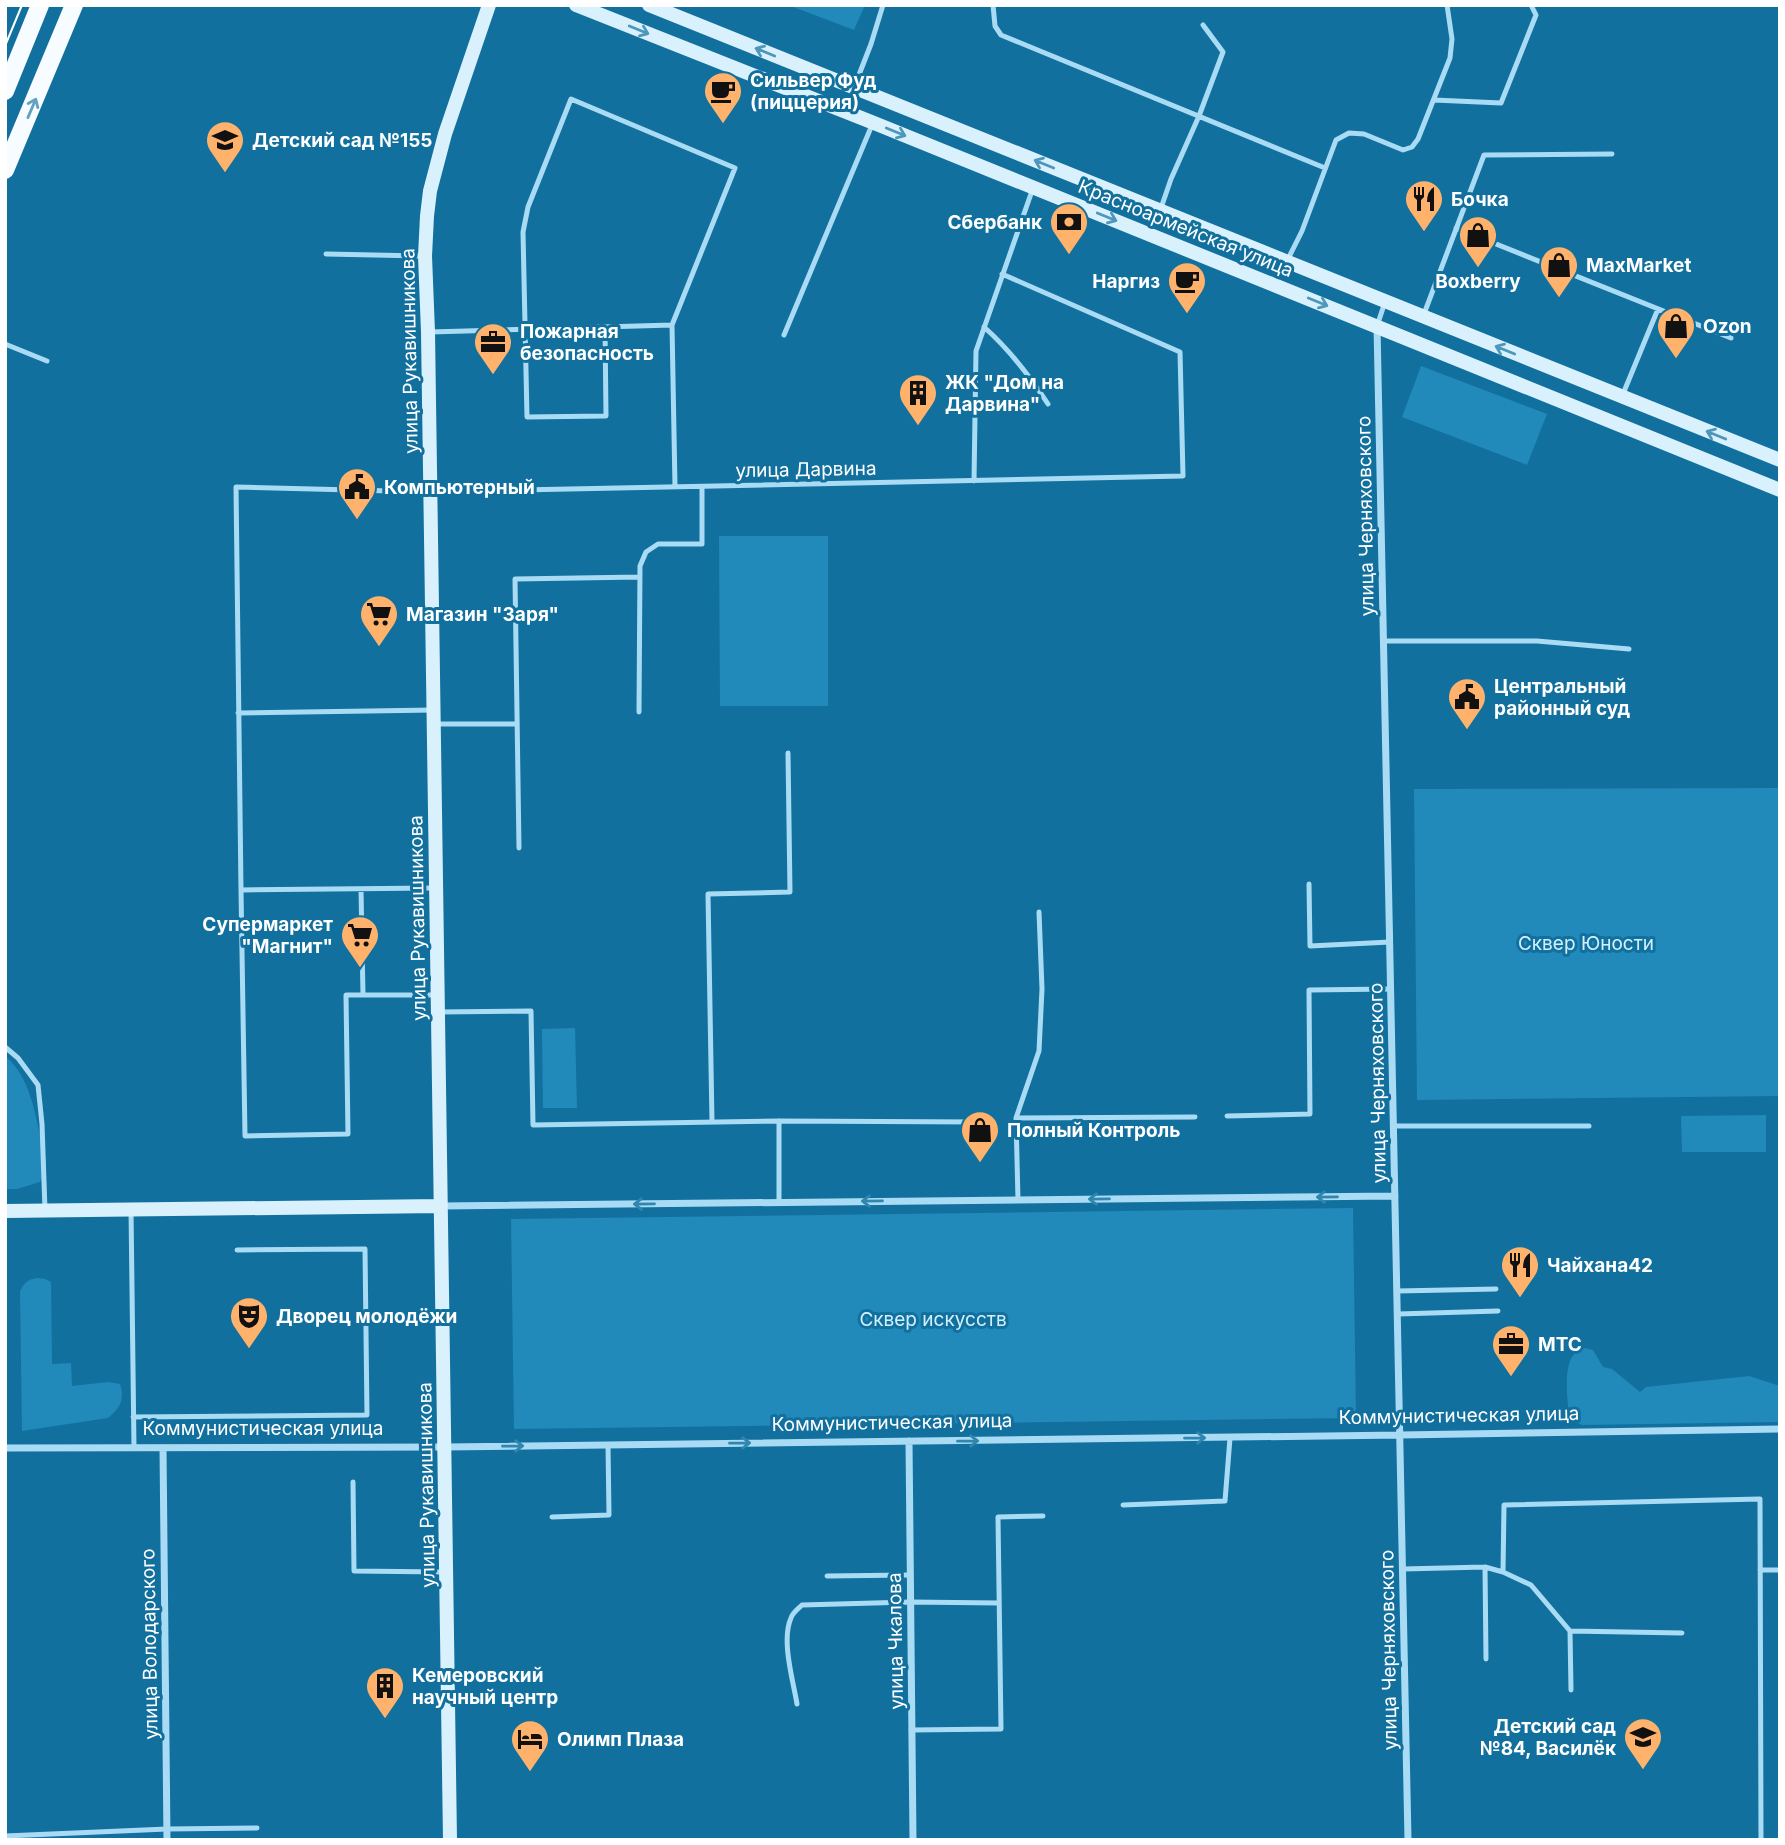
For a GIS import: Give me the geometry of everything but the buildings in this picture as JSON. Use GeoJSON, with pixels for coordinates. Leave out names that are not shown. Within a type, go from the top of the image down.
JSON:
{"type":"FeatureCollection","features":[{"type":"Feature","properties":{"kind":"main road"},"geometry":{"type":"LineString","coordinates":[[5,91],[40,5]]}},
{"type":"Feature","properties":{"kind":"main road"},"geometry":{"type":"LineString","coordinates":[[5,170],[74,5]]}},
{"type":"Feature","properties":{"kind":"main road","name":"улица Рукавишникова"},"geometry":{"type":"LineString","coordinates":[[450,1840],[425,256],[427,216],[435,170],[489,5]]}},
{"type":"Feature","properties":{"kind":"main road","name":"Красноармейская улица"},"geometry":{"type":"LineString","coordinates":[[576,5],[1780,490]]}},
{"type":"Feature","properties":{"kind":"main road","name":"Красноармейская улица"},"geometry":{"type":"LineString","coordinates":[[649,5],[1780,460]]}},
{"type":"Feature","properties":{"kind":"main road"},"geometry":{"type":"LineString","coordinates":[[5,1211],[441,1206]]}},
{"type":"Feature","properties":{"kind":"street","name":"улица Черняховского"},"geometry":{"type":"LineString","coordinates":[[1377,326],[1408,1840]]}},
{"type":"Feature","properties":{"kind":"street"},"geometry":{"type":"LineString","coordinates":[[441,1206],[1395,1196]]}},
{"type":"Feature","properties":{"kind":"street","name":"Коммунистическая улица"},"geometry":{"type":"LineString","coordinates":[[5,1448],[445,1447],[1780,1429]]}},
{"type":"Feature","properties":{"kind":"street","name":"улица Чкалова"},"geometry":{"type":"LineString","coordinates":[[909,1441],[913,1840]]}},
{"type":"Feature","properties":{"kind":"street","name":"улица Володарского"},"geometry":{"type":"LineString","coordinates":[[163,1448],[167,1840]]}},
{"type":"Feature","properties":{"kind":"lane"},"geometry":{"type":"LineString","coordinates":[[854,88],[883,5]]}},
{"type":"Feature","properties":{"kind":"lane"},"geometry":{"type":"LineString","coordinates":[[993,5],[995,26],[1001,35],[1325,168]]}},
{"type":"Feature","properties":{"kind":"lane"},"geometry":{"type":"LineString","coordinates":[[1287,262],[1302,231],[1336,140],[1349,133],[1364,134],[1403,149],[1412,148],[1418,139],[1450,58],[1452,39],[1447,5]]}},
{"type":"Feature","properties":{"kind":"lane"},"geometry":{"type":"LineString","coordinates":[[1434,100],[1501,103],[1536,15],[1531,5]]}},
{"type":"Feature","properties":{"kind":"lane"},"geometry":{"type":"LineString","coordinates":[[1160,211],[1223,52],[1203,25]]}},
{"type":"Feature","properties":{"kind":"lane"},"geometry":{"type":"LineString","coordinates":[[605,327],[606,416],[527,417],[523,232],[528,207],[571,99],[734,167],[672,325],[675,487]]}},
{"type":"Feature","properties":{"kind":"lane"},"geometry":{"type":"LineString","coordinates":[[784,335],[874,123]]}},
{"type":"Feature","properties":{"kind":"lane"},"geometry":{"type":"LineString","coordinates":[[1423,317],[1484,155],[1612,154]]}},
{"type":"Feature","properties":{"kind":"lane"},"geometry":{"type":"LineString","coordinates":[[974,481],[976,351],[1033,188]]}},
{"type":"Feature","properties":{"kind":"lane"},"geometry":{"type":"LineString","coordinates":[[1456,228],[1731,338]]}},
{"type":"Feature","properties":{"kind":"lane"},"geometry":{"type":"LineString","coordinates":[[326,254],[425,256]]}},
{"type":"Feature","properties":{"kind":"lane","name":"улица Дарвина"},"geometry":{"type":"LineString","coordinates":[[238,713],[236,487],[430,492],[1182,476],[1180,352],[1002,274]]}},
{"type":"Feature","properties":{"kind":"lane"},"geometry":{"type":"LineString","coordinates":[[1377,326],[1386,302]]}},
{"type":"Feature","properties":{"kind":"lane"},"geometry":{"type":"LineString","coordinates":[[1622,397],[1658,309]]}},
{"type":"Feature","properties":{"kind":"lane"},"geometry":{"type":"LineString","coordinates":[[428,332],[672,325]]}},
{"type":"Feature","properties":{"kind":"lane"},"geometry":{"type":"LineString","coordinates":[[984,327],[1007,348],[1048,404]]}},
{"type":"Feature","properties":{"kind":"lane"},"geometry":{"type":"LineString","coordinates":[[5,344],[47,361]]}},
{"type":"Feature","properties":{"kind":"lane"},"geometry":{"type":"LineString","coordinates":[[639,712],[640,566],[646,552],[658,544],[702,544],[702,486]]}},
{"type":"Feature","properties":{"kind":"lane"},"geometry":{"type":"LineString","coordinates":[[519,848],[515,579],[640,577]]}},
{"type":"Feature","properties":{"kind":"lane"},"geometry":{"type":"LineString","coordinates":[[1384,641],[1536,641],[1629,649]]}},
{"type":"Feature","properties":{"kind":"lane"},"geometry":{"type":"LineString","coordinates":[[438,995],[346,995],[348,1134],[246,1136],[238,713],[434,717],[517,724]]}},
{"type":"Feature","properties":{"kind":"lane"},"geometry":{"type":"LineString","coordinates":[[712,1122],[708,894],[790,892],[788,753]]}},
{"type":"Feature","properties":{"kind":"lane"},"geometry":{"type":"LineString","coordinates":[[1309,884],[1310,946],[1390,942]]}},
{"type":"Feature","properties":{"kind":"lane"},"geometry":{"type":"LineString","coordinates":[[241,890],[436,888]]}},
{"type":"Feature","properties":{"kind":"lane"},"geometry":{"type":"LineString","coordinates":[[361,889],[363,995]]}},
{"type":"Feature","properties":{"kind":"lane"},"geometry":{"type":"LineString","coordinates":[[1018,1200],[1016,1118],[1039,1051],[1042,989],[1040,912]]}},
{"type":"Feature","properties":{"kind":"lane"},"geometry":{"type":"LineString","coordinates":[[1227,1116],[1310,1114],[1309,990],[1391,989]]}},
{"type":"Feature","properties":{"kind":"lane"},"geometry":{"type":"LineString","coordinates":[[438,1012],[531,1011],[533,1125],[779,1121],[978,1122]]}},
{"type":"Feature","properties":{"kind":"lane"},"geometry":{"type":"LineString","coordinates":[[5,1047],[18,1058],[38,1085],[42,1124],[44,1210]]}},
{"type":"Feature","properties":{"kind":"lane"},"geometry":{"type":"LineString","coordinates":[[1016,1118],[1195,1117]]}},
{"type":"Feature","properties":{"kind":"lane"},"geometry":{"type":"LineString","coordinates":[[779,1121],[779,1202]]}},
{"type":"Feature","properties":{"kind":"lane"},"geometry":{"type":"LineString","coordinates":[[1393,1126],[1588,1126]]}},
{"type":"Feature","properties":{"kind":"lane"},"geometry":{"type":"LineString","coordinates":[[131,1209],[134,1448]]}},
{"type":"Feature","properties":{"kind":"lane"},"geometry":{"type":"LineString","coordinates":[[134,1418],[367,1415],[365,1249],[237,1250]]}},
{"type":"Feature","properties":{"kind":"lane"},"geometry":{"type":"LineString","coordinates":[[1398,1292],[1496,1289]]}},
{"type":"Feature","properties":{"kind":"lane"},"geometry":{"type":"LineString","coordinates":[[1398,1314],[1498,1311]]}},
{"type":"Feature","properties":{"kind":"lane"},"geometry":{"type":"LineString","coordinates":[[1122,1505],[1225,1501],[1230,1437]]}},
{"type":"Feature","properties":{"kind":"lane"},"geometry":{"type":"LineString","coordinates":[[552,1517],[609,1515],[608,1445]]}},
{"type":"Feature","properties":{"kind":"lane"},"geometry":{"type":"LineString","coordinates":[[353,1482],[354,1571],[446,1572]]}},
{"type":"Feature","properties":{"kind":"lane"},"geometry":{"type":"LineString","coordinates":[[1503,1572],[1504,1504],[1760,1499],[1761,1840]]}},
{"type":"Feature","properties":{"kind":"lane"},"geometry":{"type":"LineString","coordinates":[[911,1730],[1001,1729],[998,1517],[1043,1516]]}},
{"type":"Feature","properties":{"kind":"lane"},"geometry":{"type":"LineString","coordinates":[[1485,1567],[1486,1659]]}},
{"type":"Feature","properties":{"kind":"lane"},"geometry":{"type":"LineString","coordinates":[[1402,1569],[1485,1567],[1531,1585],[1570,1631],[1570,1690]]}},
{"type":"Feature","properties":{"kind":"lane"},"geometry":{"type":"LineString","coordinates":[[1760,1570],[1780,1570]]}},
{"type":"Feature","properties":{"kind":"lane"},"geometry":{"type":"LineString","coordinates":[[827,1576],[910,1575]]}},
{"type":"Feature","properties":{"kind":"lane"},"geometry":{"type":"LineString","coordinates":[[797,1704],[788,1629],[791,1617],[803,1605],[999,1603]]}},
{"type":"Feature","properties":{"kind":"lane"},"geometry":{"type":"LineString","coordinates":[[1570,1631],[1682,1633]]}},
{"type":"Feature","properties":{"kind":"lane"},"geometry":{"type":"LineString","coordinates":[[5,1836],[257,1828]]}},
{"type":"Feature","properties":{"kind":"green space"},"geometry":{"type":"Polygon","coordinates":[[[788,5],[865,5],[854,30],[788,5]]]}},
{"type":"Feature","properties":{"kind":"green space"},"geometry":{"type":"Polygon","coordinates":[[[1421,366],[1547,414],[1527,465],[1402,417],[1421,366]]]}},
{"type":"Feature","properties":{"kind":"green space"},"geometry":{"type":"Polygon","coordinates":[[[719,536],[828,536],[828,706],[720,706],[719,536]]]}},
{"type":"Feature","properties":{"kind":"green space","name":"Сквер Юности"},"geometry":{"type":"Polygon","coordinates":[[[1780,788],[1780,1096],[1417,1100],[1414,789],[1780,788]]]}},
{"type":"Feature","properties":{"kind":"green space"},"geometry":{"type":"Polygon","coordinates":[[[575,1028],[577,1108],[543,1108],[542,1029],[575,1028]]]}},
{"type":"Feature","properties":{"kind":"green space"},"geometry":{"type":"Polygon","coordinates":[[[5,1056],[20,1073],[30,1095],[46,1161],[45,1173],[40,1182],[17,1189],[5,1189],[5,1056]]]}},
{"type":"Feature","properties":{"kind":"green space"},"geometry":{"type":"Polygon","coordinates":[[[1766,1115],[1766,1152],[1682,1152],[1681,1116],[1766,1115]]]}},
{"type":"Feature","properties":{"kind":"green space","name":"Сквер искусств"},"geometry":{"type":"Polygon","coordinates":[[[1353,1208],[1356,1418],[514,1429],[511,1219],[1353,1208]]]}},
{"type":"Feature","properties":{"kind":"green space"},"geometry":{"type":"Polygon","coordinates":[[[38,1278],[51,1282],[52,1364],[71,1363],[72,1386],[108,1382],[120,1384],[120,1403],[108,1418],[22,1431],[20,1291],[27,1282],[38,1278]]]}},
{"type":"Feature","properties":{"kind":"green space"},"geometry":{"type":"Polygon","coordinates":[[[1585,1348],[1593,1350],[1603,1367],[1612,1369],[1640,1392],[1646,1387],[1749,1376],[1780,1386],[1780,1422],[1582,1425],[1569,1417],[1567,1384],[1571,1359],[1576,1352],[1585,1348]]]}},
{"type":"Feature","properties":{"kind":"tram line"},"geometry":{"type":"LineString","coordinates":[[5,46],[22,5]]}},
{"type":"Feature","properties":{"kind":"place","name":"Сильвер Фуд (пиццерия)"},"geometry":{"type":"Point","coordinates":[723,125]}},
{"type":"Feature","properties":{"kind":"place","name":"Детский сад №155"},"geometry":{"type":"Point","coordinates":[225,174]}},
{"type":"Feature","properties":{"kind":"place","name":"Бочка"},"geometry":{"type":"Point","coordinates":[1424,233]}},
{"type":"Feature","properties":{"kind":"place","name":"Сбербанк"},"geometry":{"type":"Point","coordinates":[1069,256]}},
{"type":"Feature","properties":{"kind":"place","name":"Boxberry"},"geometry":{"type":"Point","coordinates":[1478,269]}},
{"type":"Feature","properties":{"kind":"place","name":"MaxMarket"},"geometry":{"type":"Point","coordinates":[1559,299]}},
{"type":"Feature","properties":{"kind":"place","name":"Наргиз"},"geometry":{"type":"Point","coordinates":[1187,315]}},
{"type":"Feature","properties":{"kind":"place","name":"Ozon"},"geometry":{"type":"Point","coordinates":[1676,360]}},
{"type":"Feature","properties":{"kind":"place","name":"Пожарная безопасность"},"geometry":{"type":"Point","coordinates":[493,376]}},
{"type":"Feature","properties":{"kind":"place","name":"ЖК \"Дом на Дарвина\""},"geometry":{"type":"Point","coordinates":[918,427]}},
{"type":"Feature","properties":{"kind":"place","name":"Компьютерный"},"geometry":{"type":"Point","coordinates":[357,521]}},
{"type":"Feature","properties":{"kind":"place","name":"Магазин \"Заря\""},"geometry":{"type":"Point","coordinates":[379,648]}},
{"type":"Feature","properties":{"kind":"place","name":"Центральный районный суд"},"geometry":{"type":"Point","coordinates":[1467,731]}},
{"type":"Feature","properties":{"kind":"place","name":"Супермаркет \"Магнит\""},"geometry":{"type":"Point","coordinates":[360,969]}},
{"type":"Feature","properties":{"kind":"place","name":"Полный Контроль"},"geometry":{"type":"Point","coordinates":[980,1164]}},
{"type":"Feature","properties":{"kind":"place","name":"Чайхана42"},"geometry":{"type":"Point","coordinates":[1520,1299]}},
{"type":"Feature","properties":{"kind":"place","name":"Дворец молодёжи"},"geometry":{"type":"Point","coordinates":[249,1350]}},
{"type":"Feature","properties":{"kind":"place","name":"МТС"},"geometry":{"type":"Point","coordinates":[1511,1378]}},
{"type":"Feature","properties":{"kind":"place","name":"Кемеровский научный центр"},"geometry":{"type":"Point","coordinates":[385,1720]}},
{"type":"Feature","properties":{"kind":"place","name":"Детский сад №84, Василёк"},"geometry":{"type":"Point","coordinates":[1643,1771]}},
{"type":"Feature","properties":{"kind":"place","name":"Олимп Плаза"},"geometry":{"type":"Point","coordinates":[530,1773]}}]}
